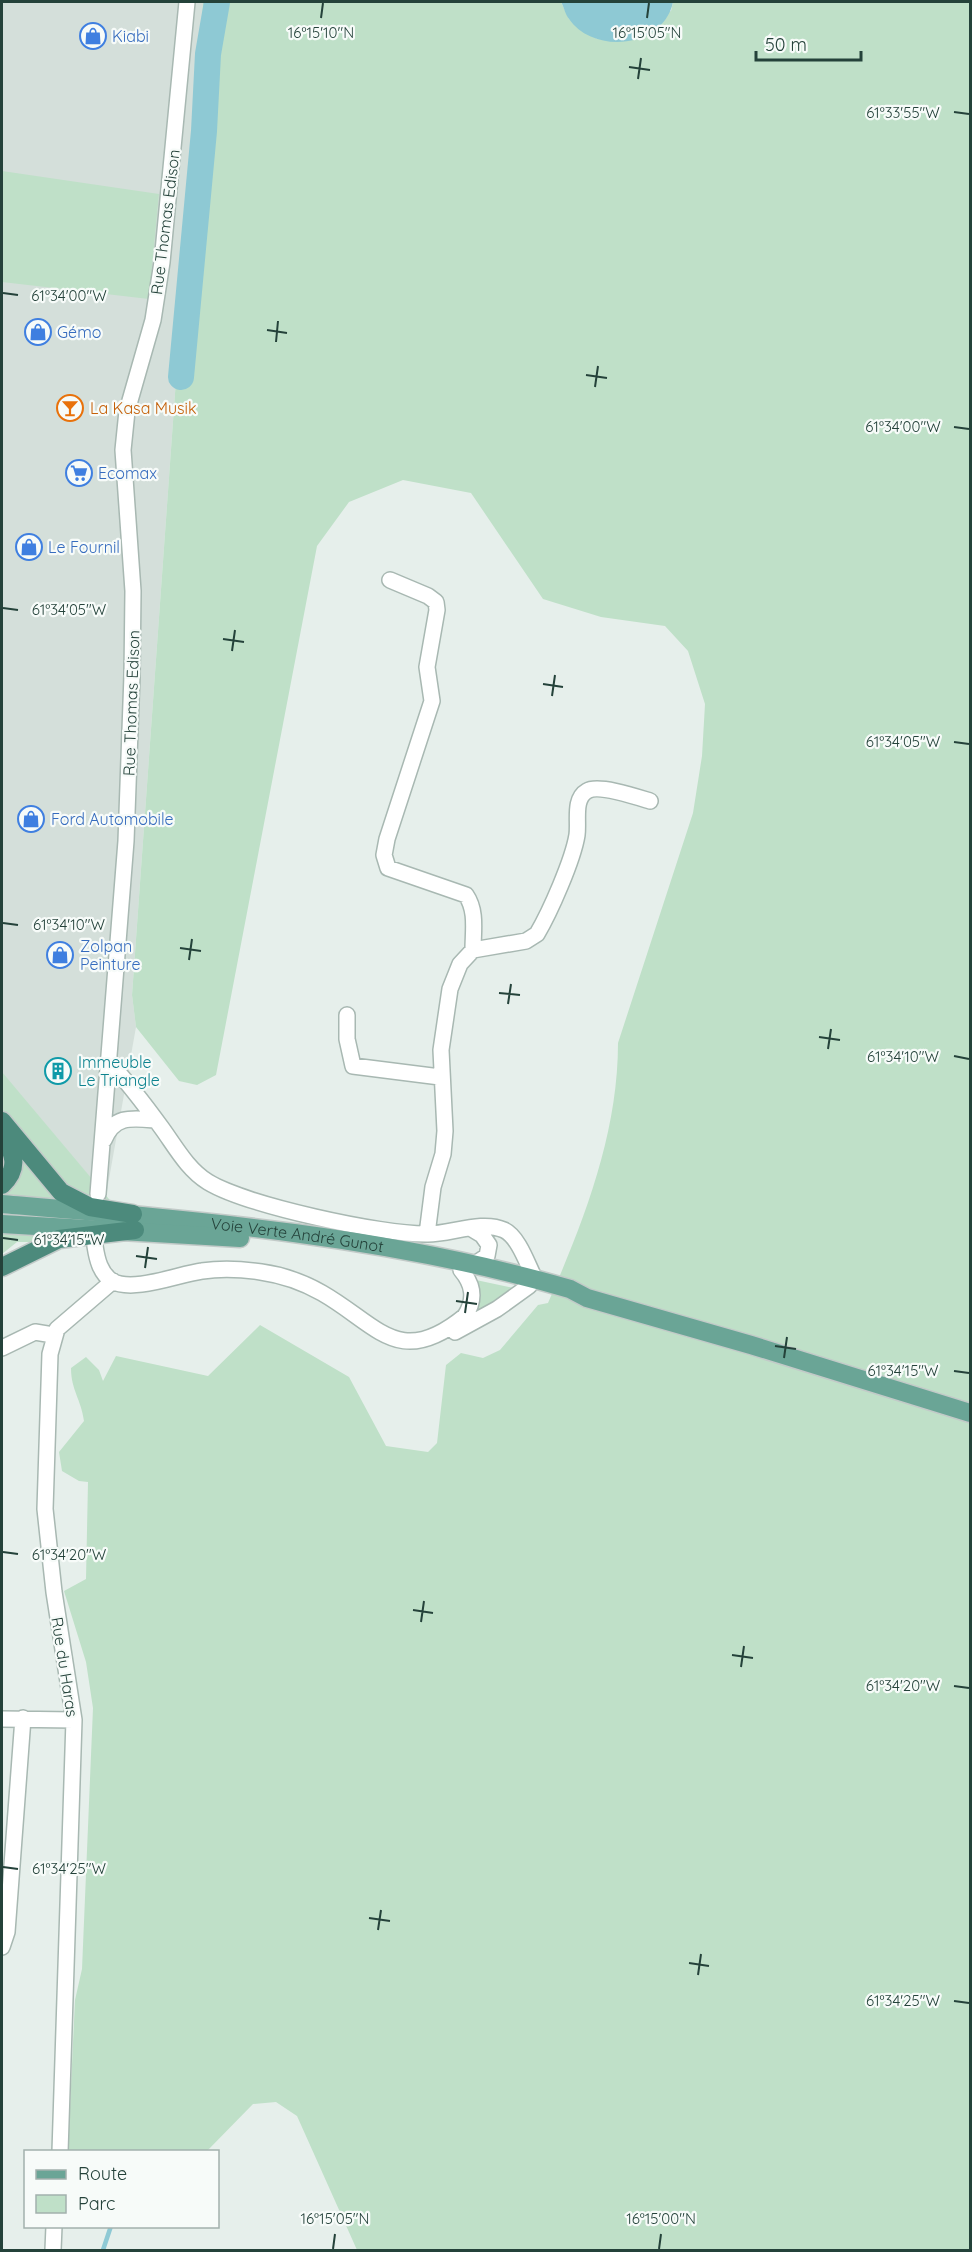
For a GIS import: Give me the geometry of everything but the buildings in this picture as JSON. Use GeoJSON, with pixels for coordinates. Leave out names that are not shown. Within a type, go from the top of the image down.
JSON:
{"type":"FeatureCollection","features":[{"type":"Feature","properties":{"kind":"highway"},"geometry":{"type":"LineString","coordinates":[[2,1121],[61,1192],[90,1207],[134,1222]]}},
{"type":"Feature","properties":{"kind":"highway"},"geometry":{"type":"LineString","coordinates":[[2,1134],[15,1162],[12,1174],[2,1185]]}},
{"type":"Feature","properties":{"kind":"highway"},"geometry":{"type":"LineString","coordinates":[[2,1267],[36,1248],[59,1239],[134,1222]]}},
{"type":"Feature","properties":{"kind":"main road","name":"Voie Verte André Gunot"},"geometry":{"type":"LineString","coordinates":[[2,1204],[134,1222],[297,1233],[570,1289],[587,1298],[751,1345],[970,1413]]}},
{"type":"Feature","properties":{"kind":"main road","name":"Voie Verte André Gunot"},"geometry":{"type":"LineString","coordinates":[[2,1224],[134,1222]]}},
{"type":"Feature","properties":{"kind":"street","name":"Rue Thomas Edison"},"geometry":{"type":"LineString","coordinates":[[98,1194],[126,842],[133,664],[133,591],[123,450],[127,411],[153,320],[162,262],[187,2]]}},
{"type":"Feature","properties":{"kind":"street"},"geometry":{"type":"LineString","coordinates":[[390,580],[428,596],[436,602],[437,610],[427,667],[432,701],[384,855],[388,868],[466,895],[472,904],[473,950]]}},
{"type":"Feature","properties":{"kind":"street"},"geometry":{"type":"LineString","coordinates":[[427,1234],[433,1187],[443,1154],[445,1131],[440,1077],[441,1050],[450,988],[460,964],[473,950],[526,941],[537,934],[575,844],[579,803],[582,795],[589,789],[598,789],[650,801]]}},
{"type":"Feature","properties":{"kind":"street"},"geometry":{"type":"LineString","coordinates":[[347,1015],[347,1039],[353,1066],[440,1077]]}},
{"type":"Feature","properties":{"kind":"street"},"geometry":{"type":"LineString","coordinates":[[94,1246],[102,1271],[112,1281],[124,1285],[144,1284],[221,1269],[270,1274],[323,1294],[390,1338],[418,1341],[464,1328],[532,1283],[512,1236],[494,1227],[427,1234],[367,1227],[257,1201],[208,1182],[187,1163],[110,1064]]}},
{"type":"Feature","properties":{"kind":"street"},"geometry":{"type":"LineString","coordinates":[[102,1146],[116,1123],[128,1118],[155,1119]]}},
{"type":"Feature","properties":{"kind":"street"},"geometry":{"type":"LineString","coordinates":[[434,1336],[468,1311],[472,1290],[468,1267],[487,1256],[489,1245],[482,1235],[472,1229]]}},
{"type":"Feature","properties":{"kind":"street"},"geometry":{"type":"LineString","coordinates":[[2,1348],[34,1332],[53,1335],[67,1318],[112,1281]]}},
{"type":"Feature","properties":{"kind":"street","name":"Rue du Haras"},"geometry":{"type":"LineString","coordinates":[[53,1335],[44,1479],[45,1509],[54,1592],[74,1720],[60,2150]]}},
{"type":"Feature","properties":{"kind":"street"},"geometry":{"type":"LineString","coordinates":[[2,1947],[7,1932],[23,1718]]}},
{"type":"Feature","properties":{"kind":"street"},"geometry":{"type":"LineString","coordinates":[[2,1719],[74,1720]]}},
{"type":"Feature","properties":{"kind":"street"},"geometry":{"type":"LineString","coordinates":[[53,2250],[54,2228]]}},
{"type":"Feature","properties":{"kind":"shaded area"},"geometry":{"type":"Polygon","coordinates":[[[2,2],[203,2],[132,995],[136,1027],[106,1196],[2,1073],[2,2]]]}},
{"type":"Feature","properties":{"kind":"green space"},"geometry":{"type":"Polygon","coordinates":[[[203,2],[561,2],[569,19],[597,39],[671,11],[673,2],[970,2],[970,2250],[357,2250],[297,2116],[276,2102],[253,2104],[208,2150],[68,2150],[75,2000],[82,1969],[93,1708],[86,1662],[64,1591],[86,1579],[88,1482],[79,1481],[62,1471],[59,1452],[84,1421],[71,1368],[86,1357],[99,1370],[103,1381],[116,1356],[208,1376],[260,1325],[349,1377],[386,1446],[428,1452],[437,1443],[446,1365],[461,1353],[483,1358],[500,1350],[538,1305],[548,1303],[586,1209],[605,1144],[612,1110],[618,1043],[693,813],[702,756],[705,704],[688,651],[665,626],[601,617],[543,599],[471,493],[403,480],[349,502],[317,546],[216,1075],[197,1085],[179,1081],[136,1027],[132,995],[203,2]]]}},
{"type":"Feature","properties":{"kind":"green space"},"geometry":{"type":"Polygon","coordinates":[[[2,171],[159,194],[149,299],[2,282],[2,171]]]}},
{"type":"Feature","properties":{"kind":"green space"},"geometry":{"type":"Polygon","coordinates":[[[2,1072],[135,1230],[2,1224],[2,1072]]]}},
{"type":"Feature","properties":{"kind":"green space"},"geometry":{"type":"Polygon","coordinates":[[[2,1231],[59,1232],[32,1242],[17,1242],[2,1254],[2,1231]]]}},
{"type":"Feature","properties":{"kind":"green space"},"geometry":{"type":"Polygon","coordinates":[[[476,1280],[514,1288],[514,1290],[476,1313],[480,1298],[476,1280]]]}},
{"type":"Feature","properties":{"kind":"water"},"geometry":{"type":"Polygon","coordinates":[[[561,2],[673,2],[667,17],[657,29],[643,37],[611,42],[581,31],[568,17],[561,2]]]}},
{"type":"Feature","properties":{"kind":"waterway"},"geometry":{"type":"LineString","coordinates":[[181,377],[204,131],[208,54],[217,2]]}},
{"type":"Feature","properties":{"kind":"waterway"},"geometry":{"type":"LineString","coordinates":[[103,2250],[110,2228]]}},
{"type":"Feature","properties":{"kind":"place","name":"Kiabi"},"geometry":{"type":"Point","coordinates":[93,36]}},
{"type":"Feature","properties":{"kind":"place","name":"Gémo"},"geometry":{"type":"Point","coordinates":[38,332]}},
{"type":"Feature","properties":{"kind":"place","name":"La Kasa Musik"},"geometry":{"type":"Point","coordinates":[70,408]}},
{"type":"Feature","properties":{"kind":"place","name":"Ecomax"},"geometry":{"type":"Point","coordinates":[79,473]}},
{"type":"Feature","properties":{"kind":"place","name":"Le Fournil"},"geometry":{"type":"Point","coordinates":[29,547]}},
{"type":"Feature","properties":{"kind":"place","name":"Ford Automobile"},"geometry":{"type":"Point","coordinates":[31,819]}},
{"type":"Feature","properties":{"kind":"place","name":"Zolpan Peinture"},"geometry":{"type":"Point","coordinates":[60,955]}},
{"type":"Feature","properties":{"kind":"place","name":"Immeuble Le Triangle"},"geometry":{"type":"Point","coordinates":[58,1071]}}]}
